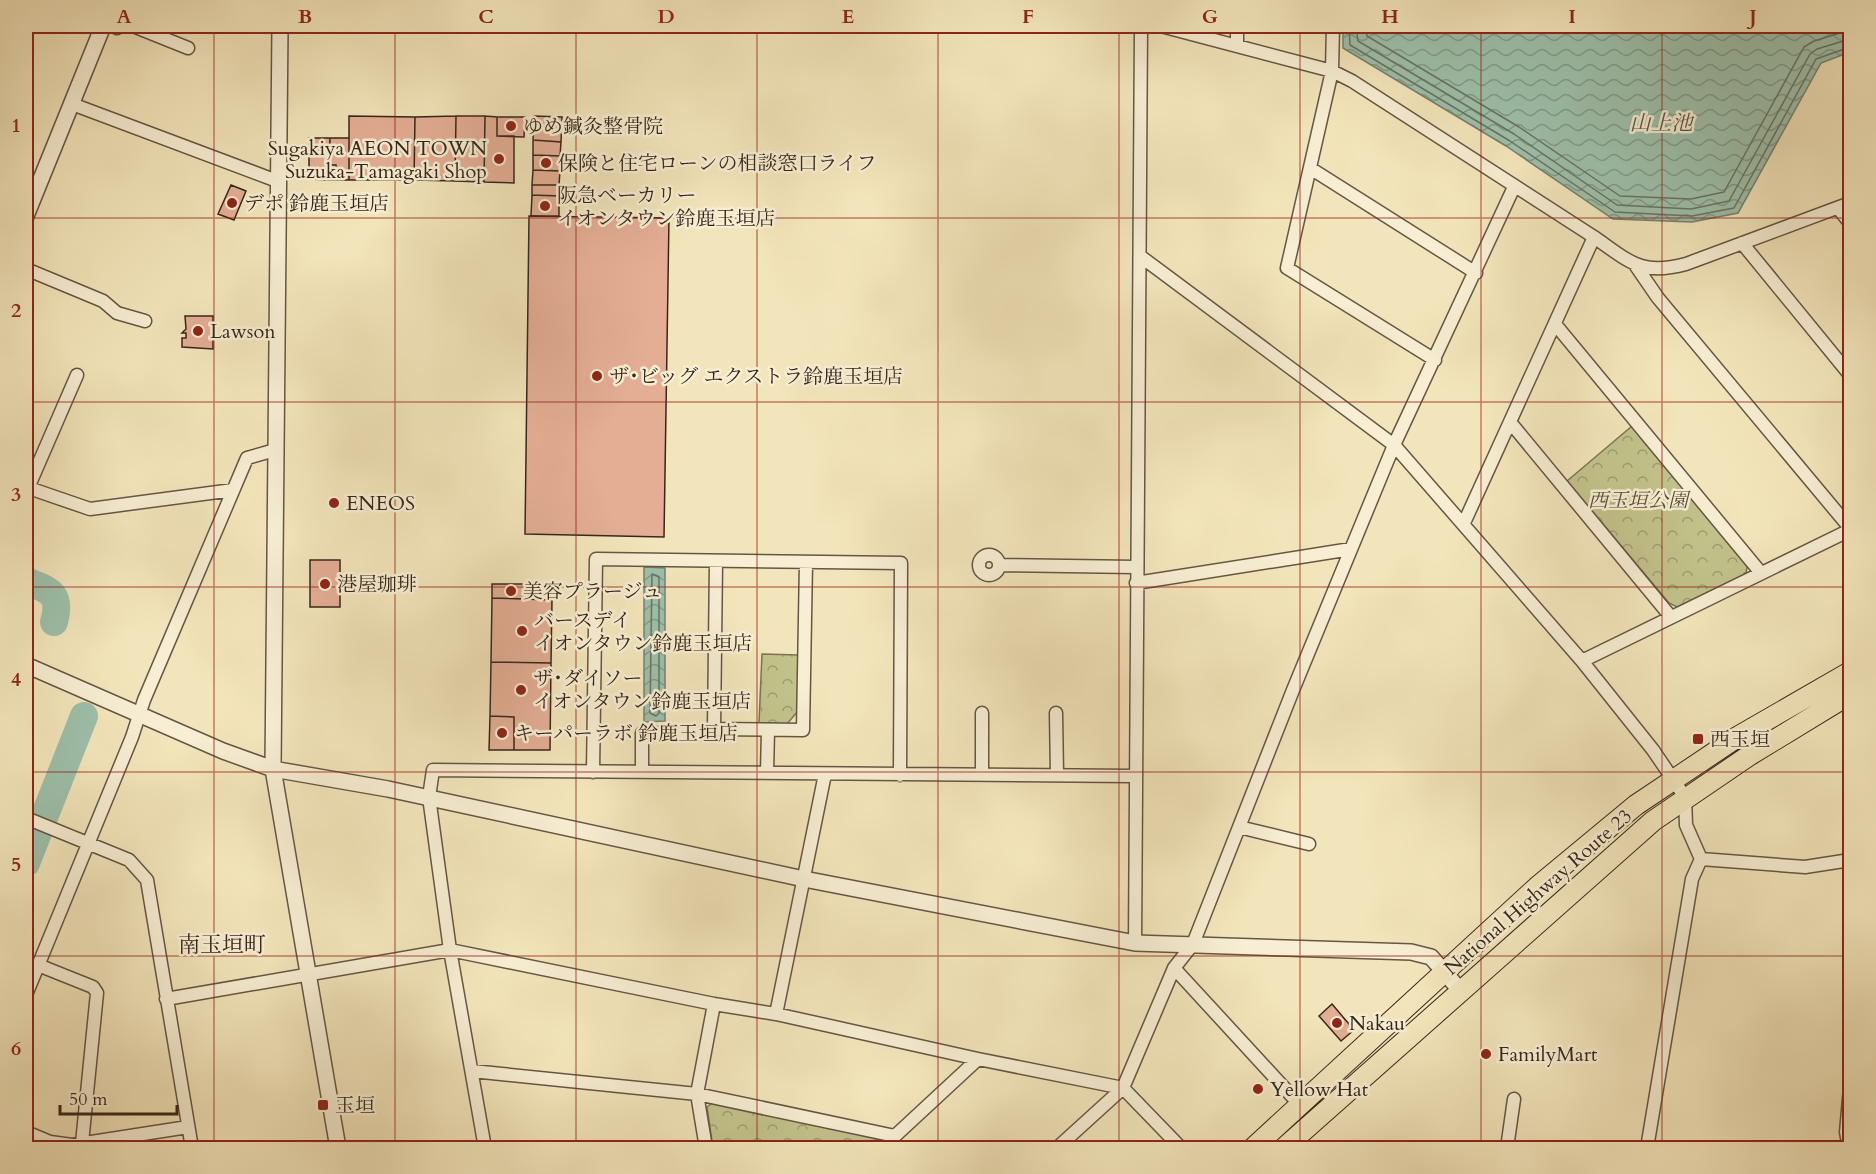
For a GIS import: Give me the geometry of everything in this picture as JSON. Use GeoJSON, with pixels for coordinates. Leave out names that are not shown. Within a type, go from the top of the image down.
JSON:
{"type":"FeatureCollection","features":[{"type":"Feature","properties":{"kind":"highway","name":"National Highway Route 23"},"geometry":{"type":"LineString","coordinates":[[1253,1149],[1537,887],[1636,805],[1748,730],[1851,672]]}},
{"type":"Feature","properties":{"kind":"highway","name":"National Highway Route 23"},"geometry":{"type":"LineString","coordinates":[[1284,1149],[1460,990],[1653,821],[1685,797],[1851,694]]}},
{"type":"Feature","properties":{"kind":"street"},"geometry":{"type":"LineString","coordinates":[[26,216],[103,26]]}},
{"type":"Feature","properties":{"kind":"street"},"geometry":{"type":"LineString","coordinates":[[113,26],[117,28],[120,26]]}},
{"type":"Feature","properties":{"kind":"street"},"geometry":{"type":"LineString","coordinates":[[133,26],[188,48]]}},
{"type":"Feature","properties":{"kind":"street"},"geometry":{"type":"LineString","coordinates":[[280,26],[273,769],[338,1149]]}},
{"type":"Feature","properties":{"kind":"street"},"geometry":{"type":"LineString","coordinates":[[1135,943],[1134,776],[1142,26]]}},
{"type":"Feature","properties":{"kind":"street"},"geometry":{"type":"LineString","coordinates":[[1161,26],[1332,71],[1352,81],[1636,266],[1658,298],[1851,529],[1582,661]]}},
{"type":"Feature","properties":{"kind":"street"},"geometry":{"type":"LineString","coordinates":[[1237,26],[1237,46]]}},
{"type":"Feature","properties":{"kind":"street"},"geometry":{"type":"LineString","coordinates":[[1333,26],[1332,71],[1287,268],[1435,360]]}},
{"type":"Feature","properties":{"kind":"street"},"geometry":{"type":"LineString","coordinates":[[72,104],[277,181]]}},
{"type":"Feature","properties":{"kind":"street"},"geometry":{"type":"LineString","coordinates":[[1310,168],[1476,273]]}},
{"type":"Feature","properties":{"kind":"street"},"geometry":{"type":"LineString","coordinates":[[1057,1149],[1123,1088],[1174,968],[1193,944],[1394,445],[1476,273],[1514,187]]}},
{"type":"Feature","properties":{"kind":"street"},"geometry":{"type":"LineString","coordinates":[[1636,266],[1663,270],[1851,203]]}},
{"type":"Feature","properties":{"kind":"street"},"geometry":{"type":"LineString","coordinates":[[1838,208],[1851,223]]}},
{"type":"Feature","properties":{"kind":"street"},"geometry":{"type":"LineString","coordinates":[[1464,523],[1594,237]]}},
{"type":"Feature","properties":{"kind":"street"},"geometry":{"type":"LineString","coordinates":[[1742,243],[1851,375]]}},
{"type":"Feature","properties":{"kind":"street"},"geometry":{"type":"LineString","coordinates":[[1140,256],[1394,445],[1582,661],[1653,750],[1685,797],[1686,825],[1701,859],[1692,879],[1647,1149]]}},
{"type":"Feature","properties":{"kind":"street"},"geometry":{"type":"LineString","coordinates":[[26,269],[103,301],[117,313],[145,321]]}},
{"type":"Feature","properties":{"kind":"street"},"geometry":{"type":"LineString","coordinates":[[1555,324],[1761,573]]}},
{"type":"Feature","properties":{"kind":"street"},"geometry":{"type":"LineString","coordinates":[[77,375],[27,487],[90,509],[232,490]]}},
{"type":"Feature","properties":{"kind":"street"},"geometry":{"type":"LineString","coordinates":[[1510,422],[1671,617]]}},
{"type":"Feature","properties":{"kind":"street"},"geometry":{"type":"LineString","coordinates":[[26,995],[132,737],[138,714],[232,490],[247,458],[275,450]]}},
{"type":"Feature","properties":{"kind":"street"},"geometry":{"type":"LineString","coordinates":[[1136,583],[1351,549]]}},
{"type":"Feature","properties":{"kind":"street"},"geometry":{"type":"LineString","coordinates":[[593,772],[596,559],[902,563],[900,775]]}},
{"type":"Feature","properties":{"kind":"street"},"geometry":{"type":"LineString","coordinates":[[714,729],[716,561]]}},
{"type":"Feature","properties":{"kind":"street"},"geometry":{"type":"LineString","coordinates":[[642,772],[642,733],[708,734],[714,729],[804,730],[806,562]]}},
{"type":"Feature","properties":{"kind":"street"},"geometry":{"type":"LineString","coordinates":[[999,564],[1136,567]]}},
{"type":"Feature","properties":{"kind":"street"},"geometry":{"type":"LineString","coordinates":[[26,665],[273,769],[429,797],[804,879],[1135,943],[1411,952],[1431,957],[1460,990]]}},
{"type":"Feature","properties":{"kind":"street"},"geometry":{"type":"LineString","coordinates":[[982,713],[982,775]]}},
{"type":"Feature","properties":{"kind":"street"},"geometry":{"type":"LineString","coordinates":[[1056,713],[1057,776]]}},
{"type":"Feature","properties":{"kind":"street"},"geometry":{"type":"LineString","coordinates":[[767,773],[768,730]]}},
{"type":"Feature","properties":{"kind":"street"},"geometry":{"type":"LineString","coordinates":[[485,1149],[450,950],[429,797],[433,770],[1134,776]]}},
{"type":"Feature","properties":{"kind":"street"},"geometry":{"type":"LineString","coordinates":[[776,1014],[825,774]]}},
{"type":"Feature","properties":{"kind":"street"},"geometry":{"type":"LineString","coordinates":[[29,819],[129,860],[147,880],[192,1149]]}},
{"type":"Feature","properties":{"kind":"street"},"geometry":{"type":"LineString","coordinates":[[1239,827],[1309,844]]}},
{"type":"Feature","properties":{"kind":"street"},"geometry":{"type":"LineString","coordinates":[[1701,859],[1805,867],[1851,860]]}},
{"type":"Feature","properties":{"kind":"street"},"geometry":{"type":"LineString","coordinates":[[166,999],[450,950],[714,1004],[776,1014],[978,1059],[1123,1088],[1181,1149]]}},
{"type":"Feature","properties":{"kind":"street"},"geometry":{"type":"LineString","coordinates":[[38,965],[93,987],[97,993],[82,1143]]}},
{"type":"Feature","properties":{"kind":"street"},"geometry":{"type":"LineString","coordinates":[[1174,968],[1300,1105]]}},
{"type":"Feature","properties":{"kind":"street"},"geometry":{"type":"LineString","coordinates":[[706,1149],[697,1094],[714,1004]]}},
{"type":"Feature","properties":{"kind":"street"},"geometry":{"type":"LineString","coordinates":[[882,1149],[978,1059]]}},
{"type":"Feature","properties":{"kind":"street"},"geometry":{"type":"LineString","coordinates":[[472,1071],[697,1094],[895,1136]]}},
{"type":"Feature","properties":{"kind":"street"},"geometry":{"type":"LineString","coordinates":[[1849,1149],[1851,1089]]}},
{"type":"Feature","properties":{"kind":"street"},"geometry":{"type":"LineString","coordinates":[[1507,1149],[1514,1099]]}},
{"type":"Feature","properties":{"kind":"street"},"geometry":{"type":"LineString","coordinates":[[26,1132],[50,1142],[82,1143],[188,1127]]}},
{"type":"Feature","properties":{"kind":"green space","name":"西玉垣公園"},"geometry":{"type":"Polygon","coordinates":[[[1632,426],[1747,566],[1746,575],[1677,607],[1669,603],[1567,481],[1632,426]]]}},
{"type":"Feature","properties":{"kind":"green space"},"geometry":{"type":"Polygon","coordinates":[[[762,654],[798,655],[798,711],[787,724],[759,723],[762,654]]]}},
{"type":"Feature","properties":{"kind":"green space"},"geometry":{"type":"Polygon","coordinates":[[[712,1103],[877,1137],[880,1145],[875,1148],[713,1148],[707,1107],[712,1103]]]}},
{"type":"Feature","properties":{"kind":"water","name":"山上池"},"geometry":{"type":"Polygon","coordinates":[[[1343,26],[1850,26],[1850,52],[1821,63],[1738,213],[1692,222],[1613,219],[1506,146],[1343,48],[1343,26]]]}},
{"type":"Feature","properties":{"kind":"water"},"geometry":{"type":"Polygon","coordinates":[[[644,567],[665,568],[665,721],[644,722],[644,567]]]}},
{"type":"Feature","properties":{"kind":"building"},"geometry":{"type":"Polygon","coordinates":[[[349,116],[415,117],[414,180],[349,180],[349,116]]]}},
{"type":"Feature","properties":{"kind":"building"},"geometry":{"type":"Polygon","coordinates":[[[456,116],[485,116],[484,182],[455,181],[456,116]]]}},
{"type":"Feature","properties":{"kind":"building"},"geometry":{"type":"Polygon","coordinates":[[[456,116],[455,181],[414,180],[415,117],[456,116]]]}},
{"type":"Feature","properties":{"kind":"building","name":"Sugakiya AEON TOWN Suzuka-Tamagaki Shop"},"geometry":{"type":"Polygon","coordinates":[[[485,116],[497,117],[497,136],[514,136],[514,183],[484,182],[485,116]]]}},
{"type":"Feature","properties":{"kind":"building"},"geometry":{"type":"Polygon","coordinates":[[[534,116],[562,117],[561,142],[533,140],[534,116]]]}},
{"type":"Feature","properties":{"kind":"building","name":"ゆめ鍼灸整骨院"},"geometry":{"type":"Polygon","coordinates":[[[497,117],[525,117],[524,137],[497,136],[497,117]]]}},
{"type":"Feature","properties":{"kind":"building"},"geometry":{"type":"Polygon","coordinates":[[[309,138],[330,138],[329,180],[309,179],[309,138]]]}},
{"type":"Feature","properties":{"kind":"building"},"geometry":{"type":"Polygon","coordinates":[[[330,138],[349,138],[349,180],[336,180],[336,165],[329,165],[330,138]]]}},
{"type":"Feature","properties":{"kind":"building"},"geometry":{"type":"Polygon","coordinates":[[[533,140],[561,142],[560,156],[533,155],[533,140]]]}},
{"type":"Feature","properties":{"kind":"building","name":"保険と住宅ローンの相談窓口ライフ"},"geometry":{"type":"Polygon","coordinates":[[[533,155],[560,156],[560,171],[533,170],[533,155]]]}},
{"type":"Feature","properties":{"kind":"building"},"geometry":{"type":"Polygon","coordinates":[[[329,165],[336,165],[336,180],[329,180],[329,165]]]}},
{"type":"Feature","properties":{"kind":"building"},"geometry":{"type":"Polygon","coordinates":[[[533,170],[560,171],[559,185],[532,185],[533,170]]]}},
{"type":"Feature","properties":{"kind":"building","name":"デポ 鈴鹿玉垣店"},"geometry":{"type":"Polygon","coordinates":[[[231,185],[246,191],[234,220],[218,214],[231,185]]]}},
{"type":"Feature","properties":{"kind":"building"},"geometry":{"type":"Polygon","coordinates":[[[532,185],[559,185],[559,196],[532,195],[532,185]]]}},
{"type":"Feature","properties":{"kind":"building","name":"阪急ベーカリー イオンタウン鈴鹿玉垣店"},"geometry":{"type":"Polygon","coordinates":[[[532,195],[559,196],[559,216],[531,216],[532,195]]]}},
{"type":"Feature","properties":{"kind":"building","name":"ザ･ビッグ エクストラ鈴鹿玉垣店"},"geometry":{"type":"Polygon","coordinates":[[[529,216],[669,218],[664,537],[525,534],[529,216]]]}},
{"type":"Feature","properties":{"kind":"building","name":"Lawson"},"geometry":{"type":"Polygon","coordinates":[[[185,316],[213,316],[213,349],[182,347],[182,338],[186,338],[186,333],[182,333],[186,329],[185,316]]]}},
{"type":"Feature","properties":{"kind":"building","name":"港屋珈琲"},"geometry":{"type":"Polygon","coordinates":[[[310,560],[340,560],[340,607],[310,607],[310,560]]]}},
{"type":"Feature","properties":{"kind":"building","name":"美容プラージュ"},"geometry":{"type":"Polygon","coordinates":[[[492,584],[530,584],[530,599],[492,598],[492,584]]]}},
{"type":"Feature","properties":{"kind":"building","name":"バースデイ イオンタウン鈴鹿玉垣店"},"geometry":{"type":"Polygon","coordinates":[[[492,598],[552,600],[551,663],[491,662],[492,598]]]}},
{"type":"Feature","properties":{"kind":"building","name":"ザ･ダイソー イオンタウン鈴鹿玉垣店"},"geometry":{"type":"Polygon","coordinates":[[[491,662],[551,663],[550,750],[514,750],[514,717],[490,716],[491,662]]]}},
{"type":"Feature","properties":{"kind":"building","name":"キーパーラボ 鈴鹿玉垣店"},"geometry":{"type":"Polygon","coordinates":[[[490,716],[514,717],[514,750],[489,750],[490,716]]]}},
{"type":"Feature","properties":{"kind":"building","name":"Nakau"},"geometry":{"type":"Polygon","coordinates":[[[1332,1004],[1354,1030],[1341,1041],[1319,1016],[1332,1004]]]}},
{"type":"Feature","properties":{"kind":"waterway"},"geometry":{"type":"LineString","coordinates":[[26,581],[52,594],[56,605],[54,622]]}},
{"type":"Feature","properties":{"kind":"waterway"},"geometry":{"type":"LineString","coordinates":[[26,863],[84,716]]}},
{"type":"Feature","properties":{"kind":"place","name":"ゆめ鍼灸整骨院"},"geometry":{"type":"Point","coordinates":[511,126]}},
{"type":"Feature","properties":{"kind":"place","name":"Sugakiya AEON TOWN Suzuka-Tamagaki Shop"},"geometry":{"type":"Point","coordinates":[499,159]}},
{"type":"Feature","properties":{"kind":"place","name":"保険と住宅ローンの相談窓口ライフ"},"geometry":{"type":"Point","coordinates":[546,163]}},
{"type":"Feature","properties":{"kind":"place","name":"デポ 鈴鹿玉垣店"},"geometry":{"type":"Point","coordinates":[232,203]}},
{"type":"Feature","properties":{"kind":"place","name":"阪急ベーカリー イオンタウン鈴鹿玉垣店"},"geometry":{"type":"Point","coordinates":[545,206]}},
{"type":"Feature","properties":{"kind":"place","name":"Lawson"},"geometry":{"type":"Point","coordinates":[198,331]}},
{"type":"Feature","properties":{"kind":"place","name":"ザ･ビッグ エクストラ鈴鹿玉垣店"},"geometry":{"type":"Point","coordinates":[597,376]}},
{"type":"Feature","properties":{"kind":"place","name":"ENEOS"},"geometry":{"type":"Point","coordinates":[334,503]}},
{"type":"Feature","properties":{"kind":"place","name":"港屋珈琲"},"geometry":{"type":"Point","coordinates":[325,584]}},
{"type":"Feature","properties":{"kind":"place","name":"美容プラージュ"},"geometry":{"type":"Point","coordinates":[511,591]}},
{"type":"Feature","properties":{"kind":"place","name":"バースデイ イオンタウン鈴鹿玉垣店"},"geometry":{"type":"Point","coordinates":[522,631]}},
{"type":"Feature","properties":{"kind":"place","name":"ザ･ダイソー イオンタウン鈴鹿玉垣店"},"geometry":{"type":"Point","coordinates":[521,690]}},
{"type":"Feature","properties":{"kind":"place","name":"キーパーラボ 鈴鹿玉垣店"},"geometry":{"type":"Point","coordinates":[502,733]}},
{"type":"Feature","properties":{"kind":"place","name":"西玉垣"},"geometry":{"type":"Point","coordinates":[1698,739]}},
{"type":"Feature","properties":{"kind":"place","name":"Nakau"},"geometry":{"type":"Point","coordinates":[1337,1023]}},
{"type":"Feature","properties":{"kind":"place","name":"FamilyMart"},"geometry":{"type":"Point","coordinates":[1486,1054]}},
{"type":"Feature","properties":{"kind":"place","name":"Yellow Hat"},"geometry":{"type":"Point","coordinates":[1258,1089]}},
{"type":"Feature","properties":{"kind":"place","name":"玉垣"},"geometry":{"type":"Point","coordinates":[323,1105]}},
{"type":"Feature","properties":{"kind":"district","name":"南玉垣町"},"geometry":{"type":"Point","coordinates":[222,945]}}]}
